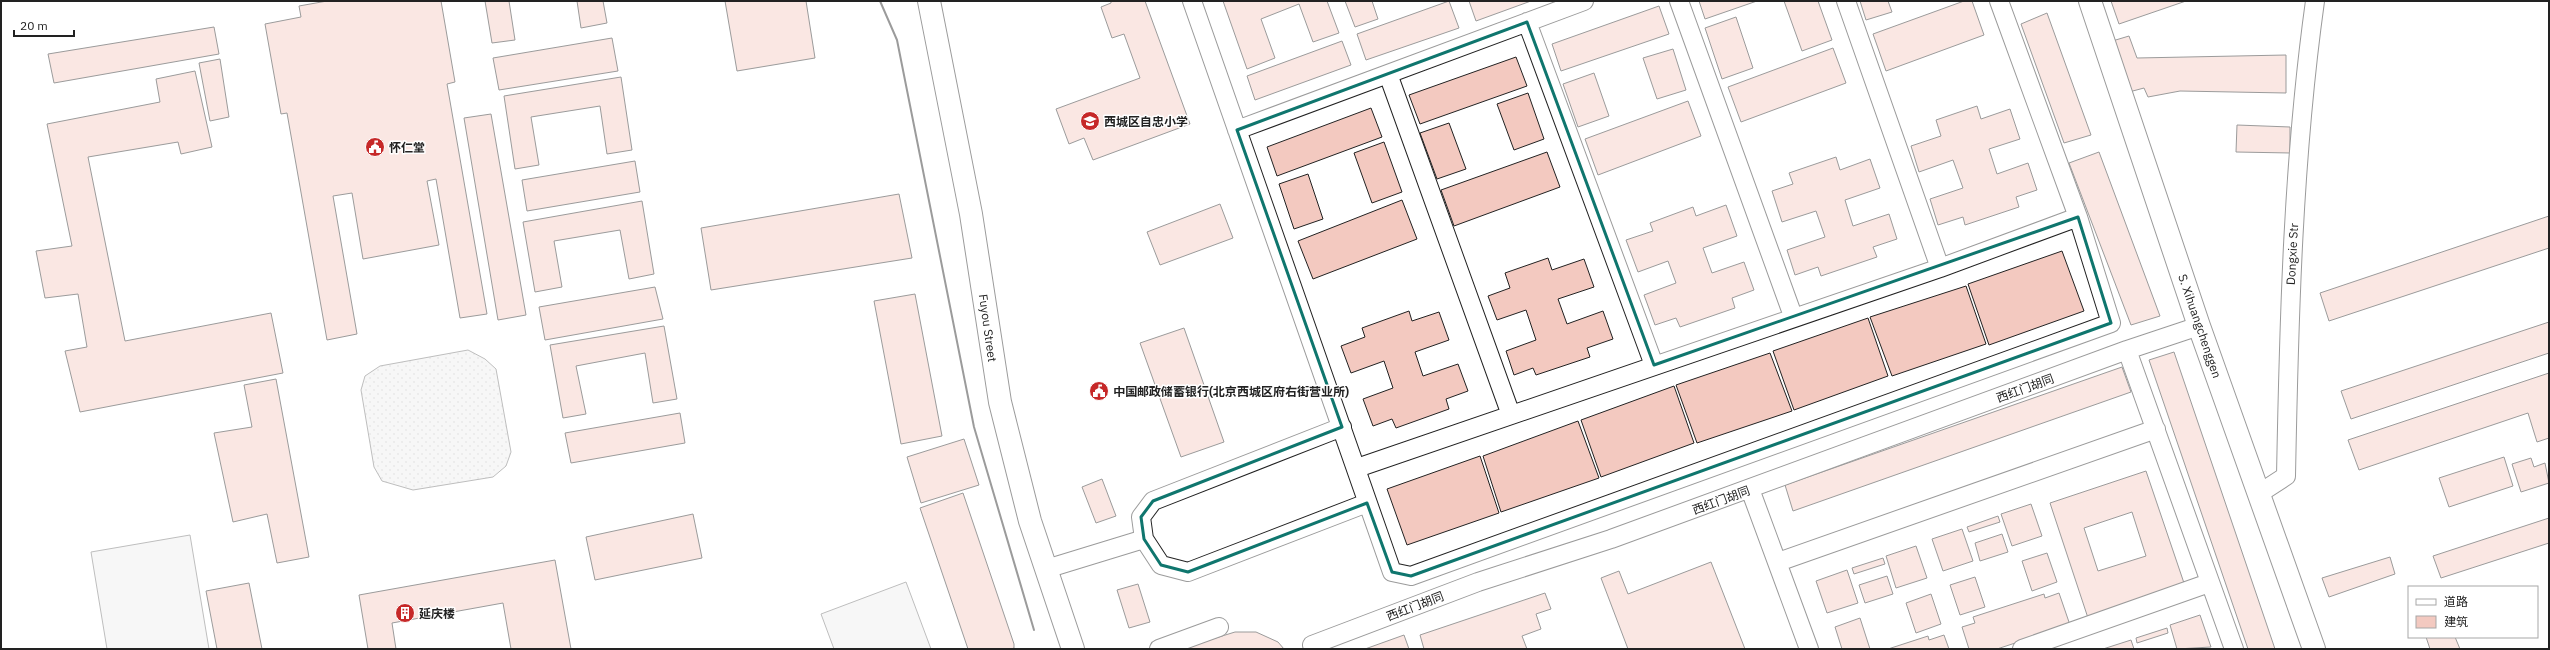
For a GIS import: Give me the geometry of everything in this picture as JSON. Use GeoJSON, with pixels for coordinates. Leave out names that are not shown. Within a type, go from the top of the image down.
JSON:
{"type":"FeatureCollection","features":[{"type":"Feature","properties":{"kind":"main road","name":"Fuyou Street"},"geometry":{"type":"LineString","coordinates":[[929,1],[971,214],[1000,402],[1030,522],[1073,649]]}},
{"type":"Feature","properties":{"kind":"main road","name":"S. Xihuangchenggen"},"geometry":{"type":"LineString","coordinates":[[2090,1],[2199,326],[2260,493],[2314,649]]}},
{"type":"Feature","properties":{"kind":"street"},"geometry":{"type":"LineString","coordinates":[[1192,1],[1357,468],[1367,503],[1392,572],[1411,576],[2111,323],[2078,217],[1999,1]]}},
{"type":"Feature","properties":{"kind":"street"},"geometry":{"type":"LineString","coordinates":[[1237,130],[1584,1]]}},
{"type":"Feature","properties":{"kind":"street"},"geometry":{"type":"LineString","coordinates":[[1679,1],[1793,316]]}},
{"type":"Feature","properties":{"kind":"street"},"geometry":{"type":"LineString","coordinates":[[1846,1],[1940,268]]}},
{"type":"Feature","properties":{"kind":"street","name":"Dongxie Str"},"geometry":{"type":"LineString","coordinates":[[2260,493],[2286,476],[2291,259],[2314,1]]}},
{"type":"Feature","properties":{"kind":"street"},"geometry":{"type":"LineString","coordinates":[[1527,22],[1654,365]]}},
{"type":"Feature","properties":{"kind":"street"},"geometry":{"type":"LineString","coordinates":[[1388,74],[1511,414]]}},
{"type":"Feature","properties":{"kind":"street"},"geometry":{"type":"LineString","coordinates":[[1357,468],[1793,316],[1940,268],[2078,217]]}},
{"type":"Feature","properties":{"kind":"street","name":"西红门胡同"},"geometry":{"type":"LineString","coordinates":[[1312,645],[1478,582],[1611,539],[2127,350],[2199,326]]}},
{"type":"Feature","properties":{"kind":"street"},"geometry":{"type":"LineString","coordinates":[[2127,350],[2209,583],[2234,649]]}},
{"type":"Feature","properties":{"kind":"street"},"geometry":{"type":"LineString","coordinates":[[1342,428],[1153,501],[1141,517],[1144,539],[1161,565],[1188,572],[1367,503]]}},
{"type":"Feature","properties":{"kind":"street"},"geometry":{"type":"LineString","coordinates":[[1778,562],[2156,429]]}},
{"type":"Feature","properties":{"kind":"street"},"geometry":{"type":"LineString","coordinates":[[1750,489],[1809,649]]}},
{"type":"Feature","properties":{"kind":"street"},"geometry":{"type":"LineString","coordinates":[[1046,569],[1144,539]]}},
{"type":"Feature","properties":{"kind":"street"},"geometry":{"type":"LineString","coordinates":[[2022,649],[2209,583]]}},
{"type":"Feature","properties":{"kind":"street"},"geometry":{"type":"LineString","coordinates":[[1159,649],[1219,627]]}},
{"type":"Feature","properties":{"kind":"highlighted area"},"geometry":{"type":"Polygon","coordinates":[[[1527,22],[1654,365],[2078,217],[2111,323],[1411,576],[1392,572],[1367,503],[1188,572],[1161,565],[1144,539],[1141,517],[1153,501],[1342,427],[1237,130],[1527,22]]]}},
{"type":"Feature","properties":{"kind":"shaded area"},"geometry":{"type":"Polygon","coordinates":[[[468,350],[485,359],[496,369],[511,452],[506,466],[493,477],[413,490],[382,481],[374,467],[361,390],[365,376],[380,366],[468,350]]]}},
{"type":"Feature","properties":{"kind":"shaded area"},"geometry":{"type":"Polygon","coordinates":[[[190,535],[209,649],[107,649],[91,552],[190,535]]]}},
{"type":"Feature","properties":{"kind":"shaded area"},"geometry":{"type":"Polygon","coordinates":[[[906,582],[931,649],[834,649],[821,614],[906,582]]]}},
{"type":"Feature","properties":{"kind":"building","name":"怀仁堂"},"geometry":{"type":"Polygon","coordinates":[[[327,1],[441,1],[455,82],[447,84],[487,314],[460,318],[436,179],[427,181],[439,245],[363,259],[352,193],[333,196],[357,334],[327,340],[287,113],[281,114],[265,24],[301,17],[299,6],[327,1]]]}},
{"type":"Feature","properties":{"kind":"building"},"geometry":{"type":"Polygon","coordinates":[[[485,1],[509,1],[515,40],[492,43],[485,1]]]}},
{"type":"Feature","properties":{"kind":"building"},"geometry":{"type":"Polygon","coordinates":[[[577,1],[603,1],[607,23],[581,28],[577,1]]]}},
{"type":"Feature","properties":{"kind":"building"},"geometry":{"type":"Polygon","coordinates":[[[725,1],[806,1],[815,58],[737,71],[725,1]]]}},
{"type":"Feature","properties":{"kind":"building"},"geometry":{"type":"Polygon","coordinates":[[[1111,1],[1145,1],[1190,124],[1093,160],[1084,138],[1069,144],[1056,109],[1140,78],[1124,34],[1112,38],[1101,7],[1111,3],[1111,1]]]}},
{"type":"Feature","properties":{"kind":"building"},"geometry":{"type":"Polygon","coordinates":[[[1223,1],[1327,1],[1339,33],[1313,42],[1299,4],[1261,19],[1275,58],[1247,69],[1223,1]]]}},
{"type":"Feature","properties":{"kind":"building"},"geometry":{"type":"Polygon","coordinates":[[[1345,1],[1372,1],[1378,19],[1355,27],[1345,1]]]}},
{"type":"Feature","properties":{"kind":"building"},"geometry":{"type":"Polygon","coordinates":[[[1449,1],[1459,28],[1366,60],[1357,34],[1449,1]]]}},
{"type":"Feature","properties":{"kind":"building"},"geometry":{"type":"Polygon","coordinates":[[[1469,1],[1531,1],[1476,21],[1469,1]]]}},
{"type":"Feature","properties":{"kind":"building"},"geometry":{"type":"Polygon","coordinates":[[[1699,1],[1757,1],[1705,19],[1699,1]]]}},
{"type":"Feature","properties":{"kind":"building"},"geometry":{"type":"Polygon","coordinates":[[[1784,1],[1818,1],[1832,40],[1802,51],[1784,1]]]}},
{"type":"Feature","properties":{"kind":"building"},"geometry":{"type":"Polygon","coordinates":[[[1860,1],[1888,1],[1892,12],[1866,20],[1860,1]]]}},
{"type":"Feature","properties":{"kind":"building"},"geometry":{"type":"Polygon","coordinates":[[[1964,1],[1972,1],[1984,35],[1886,71],[1873,34],[1964,1]]]}},
{"type":"Feature","properties":{"kind":"building"},"geometry":{"type":"Polygon","coordinates":[[[2111,1],[2186,1],[2119,24],[2111,1]]]}},
{"type":"Feature","properties":{"kind":"building"},"geometry":{"type":"Polygon","coordinates":[[[1659,6],[1669,34],[1561,71],[1552,44],[1659,6]]]}},
{"type":"Feature","properties":{"kind":"building"},"geometry":{"type":"Polygon","coordinates":[[[2047,13],[2091,135],[2064,143],[2021,24],[2047,13]]]}},
{"type":"Feature","properties":{"kind":"building"},"geometry":{"type":"Polygon","coordinates":[[[1736,17],[1753,68],[1722,79],[1705,28],[1736,17]]]}},
{"type":"Feature","properties":{"kind":"building"},"geometry":{"type":"Polygon","coordinates":[[[214,27],[219,54],[54,83],[48,54],[214,27]]]}},
{"type":"Feature","properties":{"kind":"building"},"geometry":{"type":"Polygon","coordinates":[[[2129,36],[2137,58],[2286,55],[2286,93],[2180,91],[2148,97],[2144,88],[2129,92],[2109,42],[2129,36]]]}},
{"type":"Feature","properties":{"kind":"building"},"geometry":{"type":"Polygon","coordinates":[[[612,38],[618,71],[499,90],[493,58],[612,38]]]}},
{"type":"Feature","properties":{"kind":"building"},"geometry":{"type":"Polygon","coordinates":[[[1342,41],[1351,65],[1255,100],[1247,76],[1342,41]]]}},
{"type":"Feature","properties":{"kind":"building"},"geometry":{"type":"Polygon","coordinates":[[[1833,48],[1846,83],[1741,122],[1728,87],[1833,48]]]}},
{"type":"Feature","properties":{"kind":"building"},"geometry":{"type":"Polygon","coordinates":[[[1673,49],[1686,90],[1657,99],[1643,58],[1673,49]]]}},
{"type":"Feature","properties":{"kind":"building"},"geometry":{"type":"Polygon","coordinates":[[[1516,57],[1527,86],[1420,124],[1409,95],[1516,57]]]}},
{"type":"Feature","properties":{"kind":"building"},"geometry":{"type":"Polygon","coordinates":[[[220,59],[229,117],[210,121],[199,63],[220,59]]]}},
{"type":"Feature","properties":{"kind":"building"},"geometry":{"type":"Polygon","coordinates":[[[195,71],[212,147],[181,154],[178,142],[88,157],[125,341],[271,313],[283,373],[80,412],[65,351],[87,347],[78,294],[45,298],[36,251],[72,246],[47,124],[160,102],[156,79],[195,71]]]}},
{"type":"Feature","properties":{"kind":"building"},"geometry":{"type":"Polygon","coordinates":[[[1594,73],[1609,116],[1578,127],[1563,84],[1594,73]]]}},
{"type":"Feature","properties":{"kind":"building"},"geometry":{"type":"Polygon","coordinates":[[[621,77],[632,150],[607,154],[600,106],[531,117],[539,165],[515,169],[504,96],[621,77]]]}},
{"type":"Feature","properties":{"kind":"building"},"geometry":{"type":"Polygon","coordinates":[[[1528,93],[1544,139],[1514,150],[1497,104],[1528,93]]]}},
{"type":"Feature","properties":{"kind":"building"},"geometry":{"type":"Polygon","coordinates":[[[1688,101],[1701,136],[1598,175],[1585,139],[1688,101]]]}},
{"type":"Feature","properties":{"kind":"building"},"geometry":{"type":"Polygon","coordinates":[[[1977,106],[1981,119],[2010,109],[2020,139],[1989,149],[1997,174],[2028,163],[2037,190],[2016,197],[2019,207],[1965,225],[1963,217],[1938,225],[1930,199],[1963,188],[1953,160],[1919,172],[1911,146],[1941,136],[1936,120],[1977,106]]]}},
{"type":"Feature","properties":{"kind":"building"},"geometry":{"type":"Polygon","coordinates":[[[1371,108],[1382,137],[1277,176],[1267,147],[1371,108]]]}},
{"type":"Feature","properties":{"kind":"building"},"geometry":{"type":"Polygon","coordinates":[[[491,114],[526,315],[498,320],[464,118],[491,114]]]}},
{"type":"Feature","properties":{"kind":"building"},"geometry":{"type":"Polygon","coordinates":[[[1449,123],[1466,169],[1437,179],[1420,133],[1449,123]]]}},
{"type":"Feature","properties":{"kind":"building"},"geometry":{"type":"Polygon","coordinates":[[[2237,125],[2290,127],[2290,153],[2236,152],[2237,125]]]}},
{"type":"Feature","properties":{"kind":"building"},"geometry":{"type":"Polygon","coordinates":[[[1384,142],[1402,192],[1372,203],[1354,153],[1384,142]]]}},
{"type":"Feature","properties":{"kind":"building"},"geometry":{"type":"Polygon","coordinates":[[[1547,152],[1560,187],[1454,226],[1441,190],[1547,152]]]}},
{"type":"Feature","properties":{"kind":"building"},"geometry":{"type":"Polygon","coordinates":[[[2099,152],[2160,316],[2131,325],[2069,163],[2099,152]]]}},
{"type":"Feature","properties":{"kind":"building"},"geometry":{"type":"Polygon","coordinates":[[[1836,157],[1840,170],[1870,159],[1880,188],[1845,200],[1853,226],[1889,214],[1897,239],[1873,247],[1877,257],[1821,276],[1818,267],[1795,275],[1787,250],[1825,237],[1816,211],[1782,222],[1772,191],[1793,184],[1789,173],[1836,157]]]}},
{"type":"Feature","properties":{"kind":"building"},"geometry":{"type":"Polygon","coordinates":[[[635,161],[640,192],[527,211],[522,180],[635,161]]]}},
{"type":"Feature","properties":{"kind":"building"},"geometry":{"type":"Polygon","coordinates":[[[1308,174],[1323,219],[1294,229],[1279,184],[1308,174]]]}},
{"type":"Feature","properties":{"kind":"building"},"geometry":{"type":"Polygon","coordinates":[[[899,194],[912,258],[711,290],[701,228],[899,194]]]}},
{"type":"Feature","properties":{"kind":"building"},"geometry":{"type":"Polygon","coordinates":[[[1402,200],[1417,239],[1313,279],[1298,241],[1402,200]]]}},
{"type":"Feature","properties":{"kind":"building"},"geometry":{"type":"Polygon","coordinates":[[[642,201],[654,274],[629,279],[620,230],[554,241],[562,287],[535,292],[523,222],[642,201]]]}},
{"type":"Feature","properties":{"kind":"building"},"geometry":{"type":"Polygon","coordinates":[[[1220,204],[1233,238],[1160,265],[1147,232],[1220,204]]]}},
{"type":"Feature","properties":{"kind":"building"},"geometry":{"type":"Polygon","coordinates":[[[1726,205],[1737,236],[1703,248],[1712,273],[1744,262],[1754,290],[1732,298],[1735,308],[1680,327],[1676,318],[1655,325],[1644,295],[1676,283],[1668,261],[1638,272],[1626,240],[1653,231],[1650,223],[1693,207],[1696,216],[1726,205]]]}},
{"type":"Feature","properties":{"kind":"building"},"geometry":{"type":"Polygon","coordinates":[[[2549,216],[2549,248],[2329,321],[2320,293],[2549,216]]]}},
{"type":"Feature","properties":{"kind":"building"},"geometry":{"type":"Polygon","coordinates":[[[2062,251],[2084,311],[1989,345],[1968,284],[2062,251]]]}},
{"type":"Feature","properties":{"kind":"building"},"geometry":{"type":"Polygon","coordinates":[[[1548,258],[1552,270],[1584,259],[1594,287],[1558,299],[1567,324],[1603,311],[1613,339],[1587,348],[1590,357],[1536,375],[1533,368],[1514,375],[1506,351],[1536,340],[1526,310],[1497,320],[1488,296],[1510,288],[1505,273],[1548,258]]]}},
{"type":"Feature","properties":{"kind":"building"},"geometry":{"type":"Polygon","coordinates":[[[1966,286],[1986,344],[1892,376],[1870,317],[1966,286]]]}},
{"type":"Feature","properties":{"kind":"building"},"geometry":{"type":"Polygon","coordinates":[[[655,287],[663,319],[545,340],[539,307],[655,287]]]}},
{"type":"Feature","properties":{"kind":"building"},"geometry":{"type":"Polygon","coordinates":[[[915,294],[942,436],[901,444],[874,301],[915,294]]]}},
{"type":"Feature","properties":{"kind":"building"},"geometry":{"type":"Polygon","coordinates":[[[1409,311],[1412,321],[1439,312],[1449,340],[1415,352],[1423,376],[1458,364],[1468,391],[1446,399],[1449,409],[1396,428],[1392,419],[1373,426],[1363,399],[1393,388],[1384,361],[1351,373],[1341,346],[1365,337],[1362,328],[1409,311]]]}},
{"type":"Feature","properties":{"kind":"building"},"geometry":{"type":"Polygon","coordinates":[[[1868,318],[1888,376],[1794,410],[1773,351],[1868,318]]]}},
{"type":"Feature","properties":{"kind":"building"},"geometry":{"type":"Polygon","coordinates":[[[2549,322],[2549,353],[2351,419],[2341,391],[2549,322]]]}},
{"type":"Feature","properties":{"kind":"building"},"geometry":{"type":"Polygon","coordinates":[[[664,326],[677,399],[653,403],[645,353],[576,366],[586,414],[563,418],[550,345],[664,326]]]}},
{"type":"Feature","properties":{"kind":"building"},"geometry":{"type":"Polygon","coordinates":[[[1184,328],[1224,442],[1181,457],[1140,343],[1184,328]]]}},
{"type":"Feature","properties":{"kind":"building"},"geometry":{"type":"Polygon","coordinates":[[[2174,352],[2275,649],[2248,649],[2149,360],[2174,352]]]}},
{"type":"Feature","properties":{"kind":"building"},"geometry":{"type":"Polygon","coordinates":[[[1770,353],[1792,411],[1697,443],[1676,385],[1770,353]]]}},
{"type":"Feature","properties":{"kind":"building"},"geometry":{"type":"Polygon","coordinates":[[[2122,367],[2131,392],[1793,511],[1785,485],[2122,367]]]}},
{"type":"Feature","properties":{"kind":"building"},"geometry":{"type":"Polygon","coordinates":[[[2549,373],[2549,438],[2537,442],[2528,413],[2359,470],[2348,440],[2549,373]]]}},
{"type":"Feature","properties":{"kind":"building"},"geometry":{"type":"Polygon","coordinates":[[[276,379],[309,557],[277,563],[267,514],[233,522],[214,433],[252,427],[244,385],[276,379]]]}},
{"type":"Feature","properties":{"kind":"building"},"geometry":{"type":"Polygon","coordinates":[[[1674,386],[1694,443],[1601,477],[1581,420],[1674,386]]]}},
{"type":"Feature","properties":{"kind":"building"},"geometry":{"type":"Polygon","coordinates":[[[680,413],[685,443],[571,463],[565,433],[680,413]]]}},
{"type":"Feature","properties":{"kind":"building"},"geometry":{"type":"Polygon","coordinates":[[[1578,421],[1599,478],[1501,512],[1483,456],[1578,421]]]}},
{"type":"Feature","properties":{"kind":"building"},"geometry":{"type":"Polygon","coordinates":[[[964,439],[979,485],[921,503],[907,457],[964,439]]]}},
{"type":"Feature","properties":{"kind":"building"},"geometry":{"type":"Polygon","coordinates":[[[1480,456],[1499,513],[1407,545],[1387,489],[1480,456]]]}},
{"type":"Feature","properties":{"kind":"building"},"geometry":{"type":"Polygon","coordinates":[[[2504,457],[2513,486],[2449,507],[2439,478],[2504,457]]]}},
{"type":"Feature","properties":{"kind":"building"},"geometry":{"type":"Polygon","coordinates":[[[2531,458],[2534,467],[2545,463],[2549,483],[2521,492],[2512,464],[2531,458]]]}},
{"type":"Feature","properties":{"kind":"building"},"geometry":{"type":"Polygon","coordinates":[[[2146,471],[2185,586],[2088,618],[2050,503],[2146,471]],[[2132,512],[2084,528],[2098,571],[2146,556],[2132,512]]]}},
{"type":"Feature","properties":{"kind":"building"},"geometry":{"type":"Polygon","coordinates":[[[1102,479],[1116,516],[1096,523],[1082,487],[1102,479]]]}},
{"type":"Feature","properties":{"kind":"building"},"geometry":{"type":"Polygon","coordinates":[[[963,493],[1014,644],[1014,648],[1011,649],[968,649],[920,508],[963,493]]]}},
{"type":"Feature","properties":{"kind":"building"},"geometry":{"type":"Polygon","coordinates":[[[2031,504],[2042,536],[2012,546],[2001,514],[2031,504]]]}},
{"type":"Feature","properties":{"kind":"building"},"geometry":{"type":"Polygon","coordinates":[[[693,514],[702,558],[595,580],[586,537],[693,514]]]}},
{"type":"Feature","properties":{"kind":"building"},"geometry":{"type":"Polygon","coordinates":[[[1998,516],[2000,522],[1969,532],[1967,527],[1998,516]]]}},
{"type":"Feature","properties":{"kind":"building"},"geometry":{"type":"Polygon","coordinates":[[[2549,518],[2549,543],[2441,578],[2433,556],[2549,518]]]}},
{"type":"Feature","properties":{"kind":"building"},"geometry":{"type":"Polygon","coordinates":[[[1962,529],[1973,561],[1943,571],[1932,539],[1962,529]]]}},
{"type":"Feature","properties":{"kind":"building"},"geometry":{"type":"Polygon","coordinates":[[[2002,534],[2008,552],[1980,561],[1975,543],[2002,534]]]}},
{"type":"Feature","properties":{"kind":"building"},"geometry":{"type":"Polygon","coordinates":[[[1916,546],[1927,578],[1896,588],[1886,556],[1916,546]]]}},
{"type":"Feature","properties":{"kind":"building"},"geometry":{"type":"Polygon","coordinates":[[[2047,553],[2057,582],[2032,591],[2022,561],[2047,553]]]}},
{"type":"Feature","properties":{"kind":"building"},"geometry":{"type":"Polygon","coordinates":[[[2390,557],[2395,574],[2329,597],[2322,578],[2390,557]]]}},
{"type":"Feature","properties":{"kind":"building"},"geometry":{"type":"Polygon","coordinates":[[[1883,558],[1885,564],[1854,574],[1852,568],[1883,558]]]}},
{"type":"Feature","properties":{"kind":"building","name":"延庆楼"},"geometry":{"type":"Polygon","coordinates":[[[555,560],[571,649],[511,649],[503,603],[392,623],[396,649],[368,649],[359,595],[555,560]]]}},
{"type":"Feature","properties":{"kind":"building"},"geometry":{"type":"Polygon","coordinates":[[[1711,562],[1745,649],[1628,649],[1601,578],[1619,571],[1628,594],[1711,562]]]}},
{"type":"Feature","properties":{"kind":"building"},"geometry":{"type":"Polygon","coordinates":[[[1847,570],[1858,603],[1827,613],[1816,581],[1847,570]]]}},
{"type":"Feature","properties":{"kind":"building"},"geometry":{"type":"Polygon","coordinates":[[[1887,576],[1893,594],[1865,603],[1859,585],[1887,576]]]}},
{"type":"Feature","properties":{"kind":"building"},"geometry":{"type":"Polygon","coordinates":[[[1975,577],[1985,607],[1960,615],[1950,585],[1975,577]]]}},
{"type":"Feature","properties":{"kind":"building"},"geometry":{"type":"Polygon","coordinates":[[[249,583],[262,649],[217,649],[206,591],[249,583]]]}},
{"type":"Feature","properties":{"kind":"building"},"geometry":{"type":"Polygon","coordinates":[[[1138,584],[1150,622],[1129,628],[1117,590],[1138,584]]]}},
{"type":"Feature","properties":{"kind":"building"},"geometry":{"type":"Polygon","coordinates":[[[1545,593],[1551,609],[1536,614],[1541,629],[1522,636],[1527,649],[1424,649],[1420,635],[1545,593]]]}},
{"type":"Feature","properties":{"kind":"building"},"geometry":{"type":"Polygon","coordinates":[[[2059,593],[2070,625],[1997,649],[1969,649],[1962,627],[1975,623],[1973,617],[2044,594],[2045,598],[2059,593]]]}},
{"type":"Feature","properties":{"kind":"building"},"geometry":{"type":"Polygon","coordinates":[[[1931,594],[1941,624],[1916,633],[1906,603],[1931,594]]]}},
{"type":"Feature","properties":{"kind":"building"},"geometry":{"type":"Polygon","coordinates":[[[2200,615],[2211,647],[2177,649],[2170,625],[2200,615]]]}},
{"type":"Feature","properties":{"kind":"building"},"geometry":{"type":"Polygon","coordinates":[[[1860,618],[1870,649],[1842,649],[1835,627],[1860,618]]]}},
{"type":"Feature","properties":{"kind":"building"},"geometry":{"type":"Polygon","coordinates":[[[2167,628],[2168,633],[2137,643],[2136,638],[2167,628]]]}},
{"type":"Feature","properties":{"kind":"building"},"geometry":{"type":"Polygon","coordinates":[[[1235,632],[1256,632],[1278,642],[1284,649],[1180,649],[1235,632]]]}},
{"type":"Feature","properties":{"kind":"building"},"geometry":{"type":"Polygon","coordinates":[[[1404,635],[1409,649],[1365,649],[1404,635]]]}},
{"type":"Feature","properties":{"kind":"building"},"geometry":{"type":"Polygon","coordinates":[[[1944,635],[1949,649],[1888,649],[1928,636],[1929,640],[1944,635]]]}},
{"type":"Feature","properties":{"kind":"building"},"geometry":{"type":"Polygon","coordinates":[[[2426,638],[2455,638],[2460,649],[2430,649],[2426,638]]]}},
{"type":"Feature","properties":{"kind":"building"},"geometry":{"type":"Polygon","coordinates":[[[2131,640],[2134,649],[2103,649],[2131,640]]]}},
{"type":"Feature","properties":{"kind":"wall"},"geometry":{"type":"LineString","coordinates":[[880,1],[897,40],[974,427],[1034,630]]}},
{"type":"Feature","properties":{"kind":"place","name":"西城区自忠小学"},"geometry":{"type":"Point","coordinates":[1090,121]}},
{"type":"Feature","properties":{"kind":"place","name":"怀仁堂"},"geometry":{"type":"Point","coordinates":[375,147]}},
{"type":"Feature","properties":{"kind":"place","name":"中国邮政储蓄银行(北京西城区府右街营业所)"},"geometry":{"type":"Point","coordinates":[1099,391]}},
{"type":"Feature","properties":{"kind":"place","name":"延庆楼"},"geometry":{"type":"Point","coordinates":[405,613]}}]}
